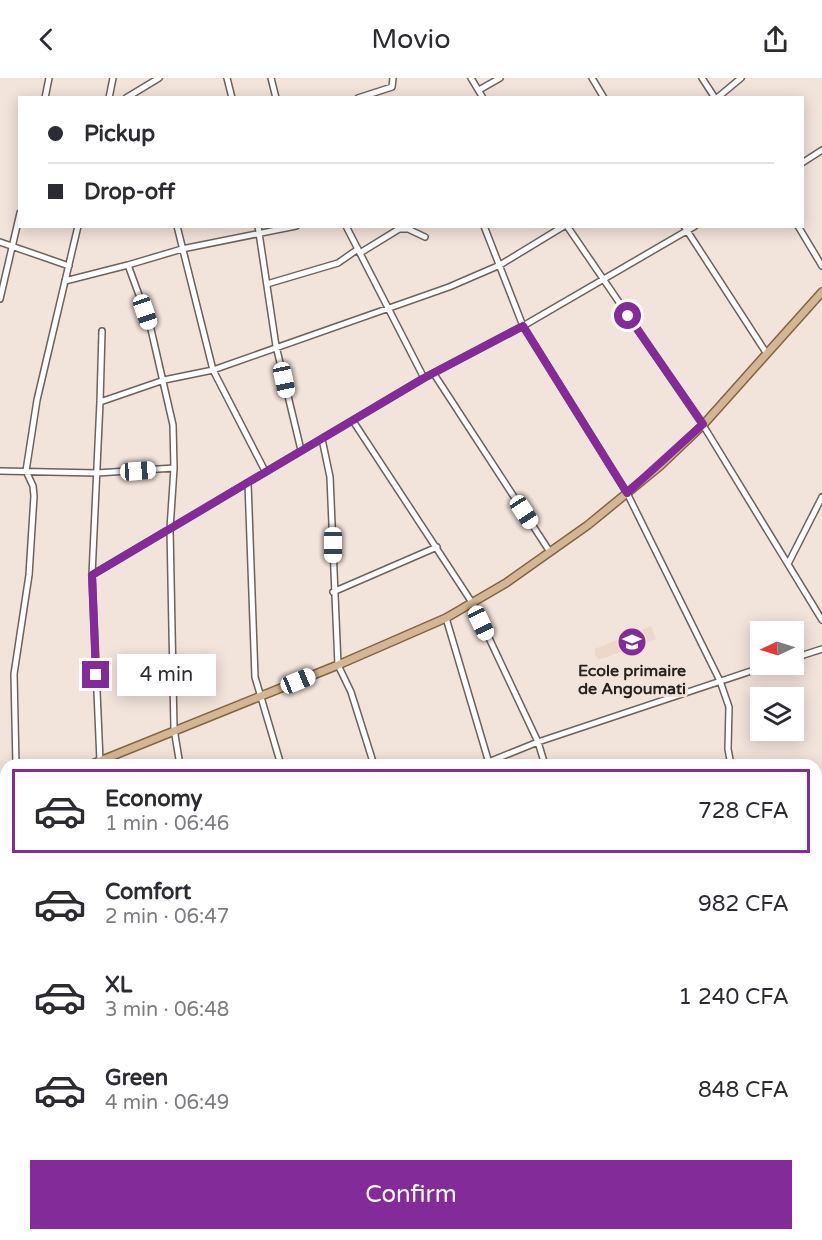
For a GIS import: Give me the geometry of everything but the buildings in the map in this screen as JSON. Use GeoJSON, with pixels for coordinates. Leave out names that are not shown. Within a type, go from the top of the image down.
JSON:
{"type":"FeatureCollection","features":[{"type":"Feature","properties":{"kind":"main road"},"geometry":{"type":"LineString","coordinates":[[105,759],[174,729],[338,665],[473,604],[550,552],[627,493],[703,424],[822,292]]}},
{"type":"Feature","properties":{"kind":"street"},"geometry":{"type":"LineString","coordinates":[[45,96],[49,78]]}},
{"type":"Feature","properties":{"kind":"street"},"geometry":{"type":"LineString","coordinates":[[109,96],[113,78]]}},
{"type":"Feature","properties":{"kind":"street"},"geometry":{"type":"LineString","coordinates":[[129,96],[159,78]]}},
{"type":"Feature","properties":{"kind":"street"},"geometry":{"type":"LineString","coordinates":[[227,78],[232,96]]}},
{"type":"Feature","properties":{"kind":"street"},"geometry":{"type":"LineString","coordinates":[[271,78],[276,96]]}},
{"type":"Feature","properties":{"kind":"street"},"geometry":{"type":"LineString","coordinates":[[368,96],[392,87],[393,78]]}},
{"type":"Feature","properties":{"kind":"street"},"geometry":{"type":"LineString","coordinates":[[471,78],[481,96]]}},
{"type":"Feature","properties":{"kind":"street"},"geometry":{"type":"LineString","coordinates":[[479,90],[500,78]]}},
{"type":"Feature","properties":{"kind":"street"},"geometry":{"type":"LineString","coordinates":[[592,78],[603,96]]}},
{"type":"Feature","properties":{"kind":"street"},"geometry":{"type":"LineString","coordinates":[[702,78],[715,96]]}},
{"type":"Feature","properties":{"kind":"street"},"geometry":{"type":"LineString","coordinates":[[718,96],[741,78]]}},
{"type":"Feature","properties":{"kind":"street"},"geometry":{"type":"LineString","coordinates":[[804,162],[822,150]]}},
{"type":"Feature","properties":{"kind":"street"},"geometry":{"type":"LineString","coordinates":[[0,299],[18,221]]}},
{"type":"Feature","properties":{"kind":"street"},"geometry":{"type":"LineString","coordinates":[[16,759],[14,674],[29,575],[34,496],[33,486],[26,471],[37,400],[78,228]]}},
{"type":"Feature","properties":{"kind":"street"},"geometry":{"type":"LineString","coordinates":[[177,228],[213,370],[265,471]]}},
{"type":"Feature","properties":{"kind":"street"},"geometry":{"type":"LineString","coordinates":[[258,228],[276,346],[301,450]]}},
{"type":"Feature","properties":{"kind":"street"},"geometry":{"type":"LineString","coordinates":[[65,281],[182,249],[287,228]]}},
{"type":"Feature","properties":{"kind":"street"},"geometry":{"type":"LineString","coordinates":[[347,228],[424,378]]}},
{"type":"Feature","properties":{"kind":"street"},"geometry":{"type":"LineString","coordinates":[[485,228],[523,326],[627,493],[720,681],[729,707],[730,759]]}},
{"type":"Feature","properties":{"kind":"street"},"geometry":{"type":"LineString","coordinates":[[100,402],[164,380],[213,370],[276,346],[389,309],[500,265],[563,228]]}},
{"type":"Feature","properties":{"kind":"street"},"geometry":{"type":"LineString","coordinates":[[567,228],[703,424],[789,562],[822,620]]}},
{"type":"Feature","properties":{"kind":"street"},"geometry":{"type":"LineString","coordinates":[[799,228],[822,266]]}},
{"type":"Feature","properties":{"kind":"street"},"geometry":{"type":"LineString","coordinates":[[267,284],[338,263],[399,229],[408,229],[424,237]]}},
{"type":"Feature","properties":{"kind":"street"},"geometry":{"type":"LineString","coordinates":[[92,575],[424,378],[523,326],[686,229],[766,354]]}},
{"type":"Feature","properties":{"kind":"street"},"geometry":{"type":"LineString","coordinates":[[0,243],[69,266]]}},
{"type":"Feature","properties":{"kind":"street"},"geometry":{"type":"LineString","coordinates":[[128,265],[150,325],[173,425],[174,468],[170,529],[174,729],[179,759]]}},
{"type":"Feature","properties":{"kind":"street"},"geometry":{"type":"LineString","coordinates":[[100,759],[92,575],[102,331]]}},
{"type":"Feature","properties":{"kind":"street"},"geometry":{"type":"LineString","coordinates":[[434,374],[550,552]]}},
{"type":"Feature","properties":{"kind":"street"},"geometry":{"type":"LineString","coordinates":[[353,421],[473,604],[538,742],[543,759]]}},
{"type":"Feature","properties":{"kind":"street"},"geometry":{"type":"LineString","coordinates":[[322,439],[330,477],[333,592],[338,665],[354,701],[372,759]]}},
{"type":"Feature","properties":{"kind":"street"},"geometry":{"type":"LineString","coordinates":[[0,471],[97,473],[174,468]]}},
{"type":"Feature","properties":{"kind":"street"},"geometry":{"type":"LineString","coordinates":[[248,483],[253,654],[259,697],[279,759]]}},
{"type":"Feature","properties":{"kind":"street"},"geometry":{"type":"LineString","coordinates":[[789,562],[822,497]]}},
{"type":"Feature","properties":{"kind":"street"},"geometry":{"type":"LineString","coordinates":[[333,592],[437,547]]}},
{"type":"Feature","properties":{"kind":"street"},"geometry":{"type":"LineString","coordinates":[[446,618],[488,759]]}},
{"type":"Feature","properties":{"kind":"street"},"geometry":{"type":"LineString","coordinates":[[804,655],[822,649]]}},
{"type":"Feature","properties":{"kind":"street"},"geometry":{"type":"LineString","coordinates":[[498,759],[538,742],[750,671]]}},
{"type":"Feature","properties":{"kind":"shaded area","name":"Ecole primaire de Angoumati"},"geometry":{"type":"Polygon","coordinates":[[[651,626],[656,639],[604,658],[598,659],[595,655],[595,649],[651,626]]]}},
{"type":"Feature","properties":{"kind":"place","name":"Ecole primaire de Angoumati"},"geometry":{"type":"Point","coordinates":[632,642]}},
{"type":"Feature","properties":{"kind":"route"},"geometry":{"type":"LineString","coordinates":[[96,675],[92,575],[424,378],[523,326],[627,493],[660,466],[703,424],[628,316]]}}]}
